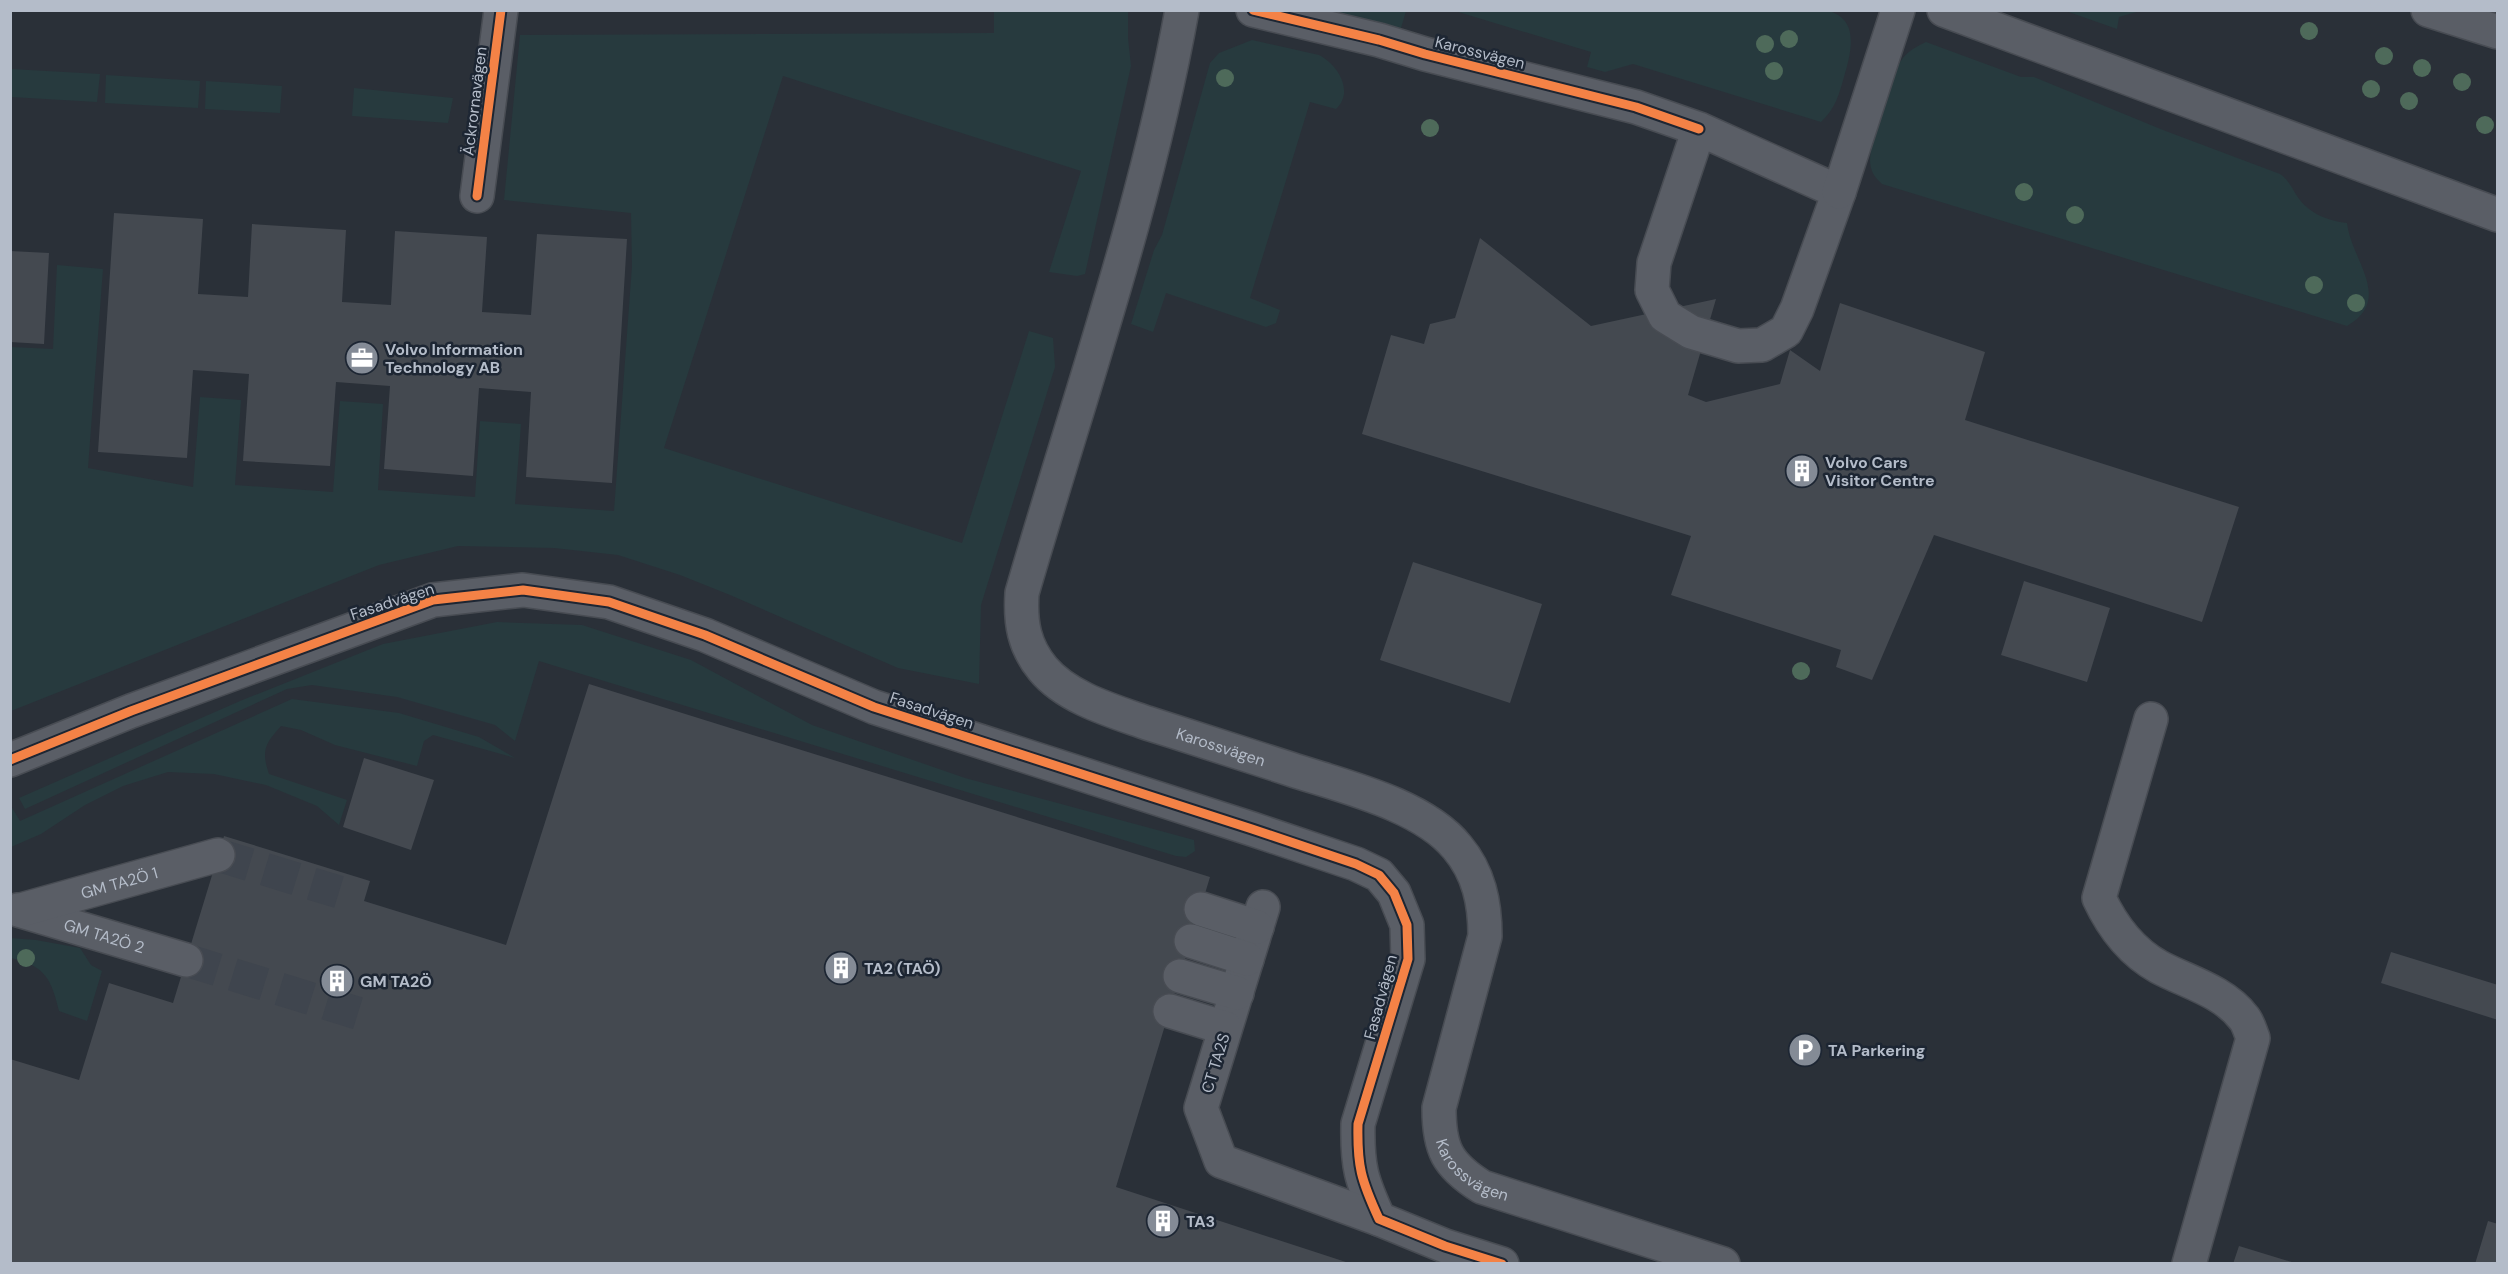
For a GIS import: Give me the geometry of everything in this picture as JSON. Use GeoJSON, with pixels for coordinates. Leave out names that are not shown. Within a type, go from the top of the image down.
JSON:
{"type":"FeatureCollection","features":[{"type":"Feature","properties":{"kind":"street","name":"Äckrornavägen"},"geometry":{"type":"LineString","coordinates":[[477,196],[501,10]]}},
{"type":"Feature","properties":{"kind":"street","name":"Karossvägen"},"geometry":{"type":"LineString","coordinates":[[1182,10],[1158,129],[1139,200],[1022,593],[1020,618],[1027,645],[1044,671],[1071,692],[1119,713],[1387,801],[1433,826],[1457,846],[1482,892],[1485,936],[1439,1108],[1439,1132],[1445,1155],[1470,1180],[1482,1188],[1723,1263]]}},
{"type":"Feature","properties":{"kind":"street","name":"Karossvägen"},"geometry":{"type":"LineString","coordinates":[[1253,10],[1379,40],[1425,54],[1636,107],[1699,129],[1839,192]]}},
{"type":"Feature","properties":{"kind":"street"},"geometry":{"type":"LineString","coordinates":[[1699,129],[1654,263],[1652,290],[1665,316],[1691,332],[1738,346],[1762,345],[1786,332],[1797,309],[1839,192],[1898,10]]}},
{"type":"Feature","properties":{"kind":"street"},"geometry":{"type":"LineString","coordinates":[[1944,10],[2498,215]]}},
{"type":"Feature","properties":{"kind":"street"},"geometry":{"type":"LineString","coordinates":[[2427,10],[2498,32]]}},
{"type":"Feature","properties":{"kind":"street","name":"Fasadvägen"},"geometry":{"type":"LineString","coordinates":[[10,760],[131,711],[433,600],[523,590],[609,602],[705,635],[874,707],[1284,840],[1356,864],[1379,875],[1394,893],[1407,925],[1408,959],[1358,1124],[1358,1151],[1362,1180],[1379,1219]]}},
{"type":"Feature","properties":{"kind":"street"},"geometry":{"type":"LineString","coordinates":[[2151,720],[2099,898],[2110,921],[2130,945],[2157,966],[2216,994],[2244,1017],[2253,1038],[2189,1263]]}},
{"type":"Feature","properties":{"kind":"street","name":"GM TA2Ö 1"},"geometry":{"type":"LineString","coordinates":[[16,910],[218,855]]}},
{"type":"Feature","properties":{"kind":"street","name":"CT TA2S"},"geometry":{"type":"LineString","coordinates":[[1200,909],[1260,917],[1202,1108],[1221,1161],[1379,1219]]}},
{"type":"Feature","properties":{"kind":"street","name":"GM TA2Ö 2"},"geometry":{"type":"LineString","coordinates":[[16,910],[186,960]]}},
{"type":"Feature","properties":{"kind":"street"},"geometry":{"type":"LineString","coordinates":[[1191,941],[1247,959]]}},
{"type":"Feature","properties":{"kind":"street"},"geometry":{"type":"LineString","coordinates":[[1180,976],[1237,993]]}},
{"type":"Feature","properties":{"kind":"street"},"geometry":{"type":"LineString","coordinates":[[1170,1011],[1225,1028]]}},
{"type":"Feature","properties":{"kind":"street"},"geometry":{"type":"LineString","coordinates":[[1379,1219],[1446,1246],[1502,1263]]}},
{"type":"Feature","properties":{"kind":"green space"},"geometry":{"type":"Polygon","coordinates":[[[994,11],[1128,11],[1131,66],[1085,274],[1077,276],[1049,272],[1081,171],[783,76],[664,448],[962,543],[1029,331],[1053,338],[1055,367],[981,605],[979,684],[898,668],[730,595],[680,575],[618,555],[554,548],[458,546],[379,565],[11,711],[11,347],[53,349],[57,265],[103,269],[88,468],[193,487],[200,397],[241,400],[235,485],[333,492],[340,401],[383,404],[378,490],[475,497],[480,421],[521,424],[515,504],[614,511],[632,266],[631,213],[504,200],[520,35],[994,33],[994,11]]]}},
{"type":"Feature","properties":{"kind":"green space"},"geometry":{"type":"Polygon","coordinates":[[[1319,11],[1406,11],[1401,28],[1319,11]]]}},
{"type":"Feature","properties":{"kind":"green space"},"geometry":{"type":"Polygon","coordinates":[[[1455,11],[1829,11],[1839,15],[1845,22],[1851,38],[1851,48],[1838,96],[1830,112],[1821,122],[1633,64],[1605,72],[1587,67],[1591,52],[1455,11]]]}},
{"type":"Feature","properties":{"kind":"green space"},"geometry":{"type":"Polygon","coordinates":[[[2066,11],[2140,11],[2119,17],[2117,29],[2066,11]]]}},
{"type":"Feature","properties":{"kind":"green space"},"geometry":{"type":"Polygon","coordinates":[[[1252,40],[1319,55],[1337,71],[1344,86],[1344,94],[1336,109],[1310,102],[1250,298],[1280,310],[1276,323],[1266,327],[1166,293],[1153,332],[1131,324],[1154,250],[1162,235],[1210,63],[1219,53],[1252,40]]]}},
{"type":"Feature","properties":{"kind":"green space"},"geometry":{"type":"Polygon","coordinates":[[[1926,42],[2021,77],[2034,77],[2163,130],[2280,174],[2307,207],[2326,218],[2347,223],[2369,291],[2367,304],[2361,315],[2347,326],[1882,184],[1873,173],[1870,160],[1882,107],[1892,78],[1903,58],[1911,50],[1926,42]]]}},
{"type":"Feature","properties":{"kind":"green space"},"geometry":{"type":"Polygon","coordinates":[[[11,69],[100,74],[97,102],[11,97],[11,69]]]}},
{"type":"Feature","properties":{"kind":"green space"},"geometry":{"type":"Polygon","coordinates":[[[106,75],[200,81],[198,108],[105,103],[106,75]]]}},
{"type":"Feature","properties":{"kind":"green space"},"geometry":{"type":"Polygon","coordinates":[[[206,81],[282,86],[280,113],[205,109],[206,81]]]}},
{"type":"Feature","properties":{"kind":"green space"},"geometry":{"type":"Polygon","coordinates":[[[354,88],[453,98],[448,123],[352,116],[354,88]]]}},
{"type":"Feature","properties":{"kind":"green space"},"geometry":{"type":"Polygon","coordinates":[[[497,622],[582,625],[691,660],[812,725],[965,778],[1194,840],[1195,851],[1186,857],[1176,856],[539,661],[515,741],[495,725],[397,697],[312,685],[287,689],[25,809],[19,798],[240,701],[383,644],[497,622]]]}},
{"type":"Feature","properties":{"kind":"green space"},"geometry":{"type":"Polygon","coordinates":[[[292,699],[399,713],[479,737],[515,758],[433,735],[424,741],[417,766],[335,745],[301,730],[281,726],[266,748],[265,759],[269,774],[347,800],[339,825],[317,806],[266,785],[214,774],[168,772],[123,786],[85,805],[41,834],[11,847],[11,806],[20,821],[292,699]]]}},
{"type":"Feature","properties":{"kind":"green space"},"geometry":{"type":"Polygon","coordinates":[[[10,938],[80,948],[91,965],[102,971],[87,1021],[59,1011],[53,990],[45,975],[32,965],[11,958],[10,938]]]}},
{"type":"Feature","properties":{"kind":"building","name":"Volvo Information Technology AB"},"geometry":{"type":"Polygon","coordinates":[[[114,213],[203,219],[198,294],[248,297],[252,224],[346,230],[342,302],[391,305],[395,231],[487,237],[482,312],[531,315],[537,234],[627,239],[612,483],[526,477],[531,392],[479,388],[473,476],[384,469],[390,386],[336,382],[330,466],[243,461],[249,374],[193,370],[187,458],[98,452],[114,213]]]}},
{"type":"Feature","properties":{"kind":"building","name":"Volvo Cars Visitor Centre"},"geometry":{"type":"Polygon","coordinates":[[[1480,238],[1591,326],[1716,299],[1688,395],[1706,402],[1780,384],[1790,350],[1820,371],[1840,303],[1985,352],[1965,420],[2239,507],[2202,622],[1934,535],[1872,680],[1836,667],[1841,650],[1671,595],[1691,536],[1362,434],[1391,335],[1424,344],[1430,324],[1455,318],[1480,238]]]}},
{"type":"Feature","properties":{"kind":"building"},"geometry":{"type":"Polygon","coordinates":[[[10,251],[49,253],[44,344],[10,342],[10,251]]]}},
{"type":"Feature","properties":{"kind":"building"},"geometry":{"type":"Polygon","coordinates":[[[1413,562],[1542,604],[1510,703],[1380,660],[1413,562]]]}},
{"type":"Feature","properties":{"kind":"building"},"geometry":{"type":"Polygon","coordinates":[[[2024,581],[2110,608],[2087,682],[2001,655],[2024,581]]]}},
{"type":"Feature","properties":{"kind":"building","name":"TA2 (TAÖ)"},"geometry":{"type":"Polygon","coordinates":[[[589,684],[1210,877],[1116,1187],[1352,1264],[10,1264],[10,1059],[79,1080],[109,983],[173,1003],[224,836],[370,881],[364,901],[506,945],[589,684]]]}},
{"type":"Feature","properties":{"kind":"building"},"geometry":{"type":"Polygon","coordinates":[[[364,758],[434,780],[411,850],[343,827],[364,758]]]}},
{"type":"Feature","properties":{"kind":"building"},"geometry":{"type":"Polygon","coordinates":[[[2391,952],[2498,985],[2498,1020],[2381,983],[2391,952]]]}},
{"type":"Feature","properties":{"kind":"building"},"geometry":{"type":"Polygon","coordinates":[[[2488,1221],[2498,1224],[2498,1264],[2475,1264],[2488,1221]]]}},
{"type":"Feature","properties":{"kind":"building"},"geometry":{"type":"Polygon","coordinates":[[[2239,1246],[2295,1263],[2295,1264],[2233,1264],[2239,1246]]]}},
{"type":"Feature","properties":{"kind":"tunnel"},"geometry":{"type":"LineString","coordinates":[[218,855],[339,892]]}},
{"type":"Feature","properties":{"kind":"tunnel"},"geometry":{"type":"LineString","coordinates":[[186,960],[370,1017]]}},
{"type":"Feature","properties":{"kind":"cycle path"},"geometry":{"type":"LineString","coordinates":[[477,196],[501,10]]}},
{"type":"Feature","properties":{"kind":"cycle path"},"geometry":{"type":"LineString","coordinates":[[1253,10],[1379,40],[1425,54],[1636,107],[1699,129]]}},
{"type":"Feature","properties":{"kind":"cycle path"},"geometry":{"type":"LineString","coordinates":[[10,760],[131,711],[433,600],[523,590],[609,602],[705,635],[874,707],[1252,829],[1356,864],[1379,875],[1394,893],[1407,925],[1408,959],[1358,1124],[1359,1162],[1364,1183],[1379,1219],[1445,1246],[1502,1264]]}},
{"type":"Feature","properties":{"kind":"place","name":"Volvo Information Technology AB"},"geometry":{"type":"Point","coordinates":[362,358]}},
{"type":"Feature","properties":{"kind":"place","name":"Volvo Cars Visitor Centre"},"geometry":{"type":"Point","coordinates":[1802,471]}},
{"type":"Feature","properties":{"kind":"place","name":"TA2 (TAÖ)"},"geometry":{"type":"Point","coordinates":[841,968]}},
{"type":"Feature","properties":{"kind":"place","name":"GM TA2Ö"},"geometry":{"type":"Point","coordinates":[337,981]}},
{"type":"Feature","properties":{"kind":"place","name":"TA Parkering"},"geometry":{"type":"Point","coordinates":[1805,1050]}},
{"type":"Feature","properties":{"kind":"place","name":"TA3"},"geometry":{"type":"Point","coordinates":[1163,1221]}}]}
